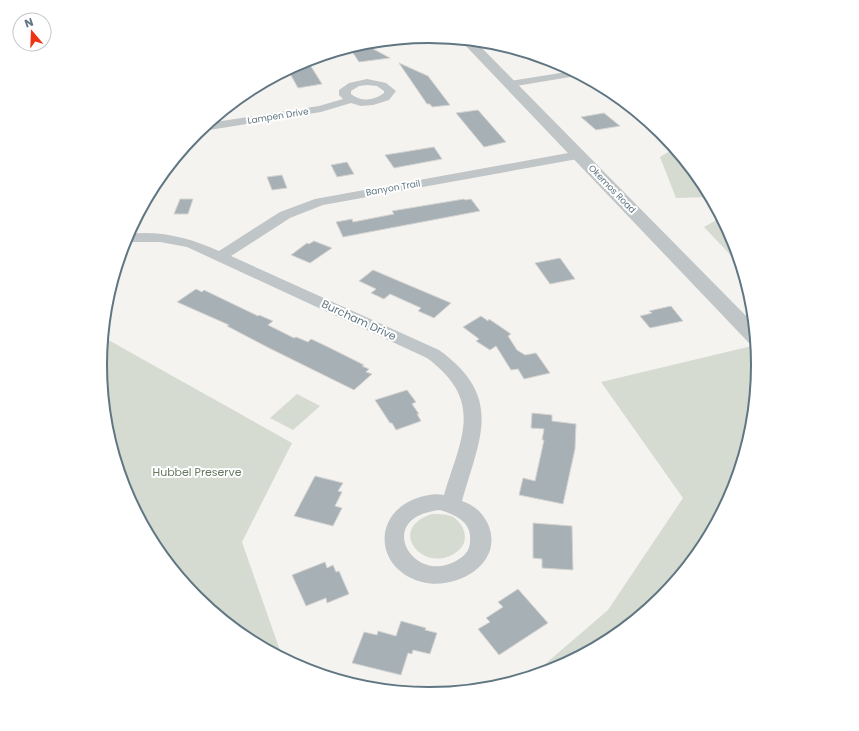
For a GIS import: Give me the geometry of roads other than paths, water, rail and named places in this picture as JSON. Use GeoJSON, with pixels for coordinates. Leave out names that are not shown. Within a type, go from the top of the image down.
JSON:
{"type":"FeatureCollection","features":[{"type":"Feature","properties":{"kind":"street","name":"Okemos Road"},"geometry":{"type":"LineString","coordinates":[[473,46],[750,332]]}},
{"type":"Feature","properties":{"kind":"street"},"geometry":{"type":"LineString","coordinates":[[510,84],[569,75]]}},
{"type":"Feature","properties":{"kind":"street","name":"Lampen Drive"},"geometry":{"type":"LineString","coordinates":[[214,125],[321,109],[350,100]]}},
{"type":"Feature","properties":{"kind":"street","name":"Banyon Trail"},"geometry":{"type":"LineString","coordinates":[[220,257],[285,215],[320,202],[579,155]]}},
{"type":"Feature","properties":{"kind":"street","name":"Burcham Drive"},"geometry":{"type":"LineString","coordinates":[[134,238],[155,237],[181,240],[433,354],[454,370],[468,391],[474,415],[472,435],[451,504]]}},
{"type":"Feature","properties":{"kind":"park label","name":"Hubbel Preserve"},"geometry":{"type":"Point","coordinates":[197,472]}}]}
